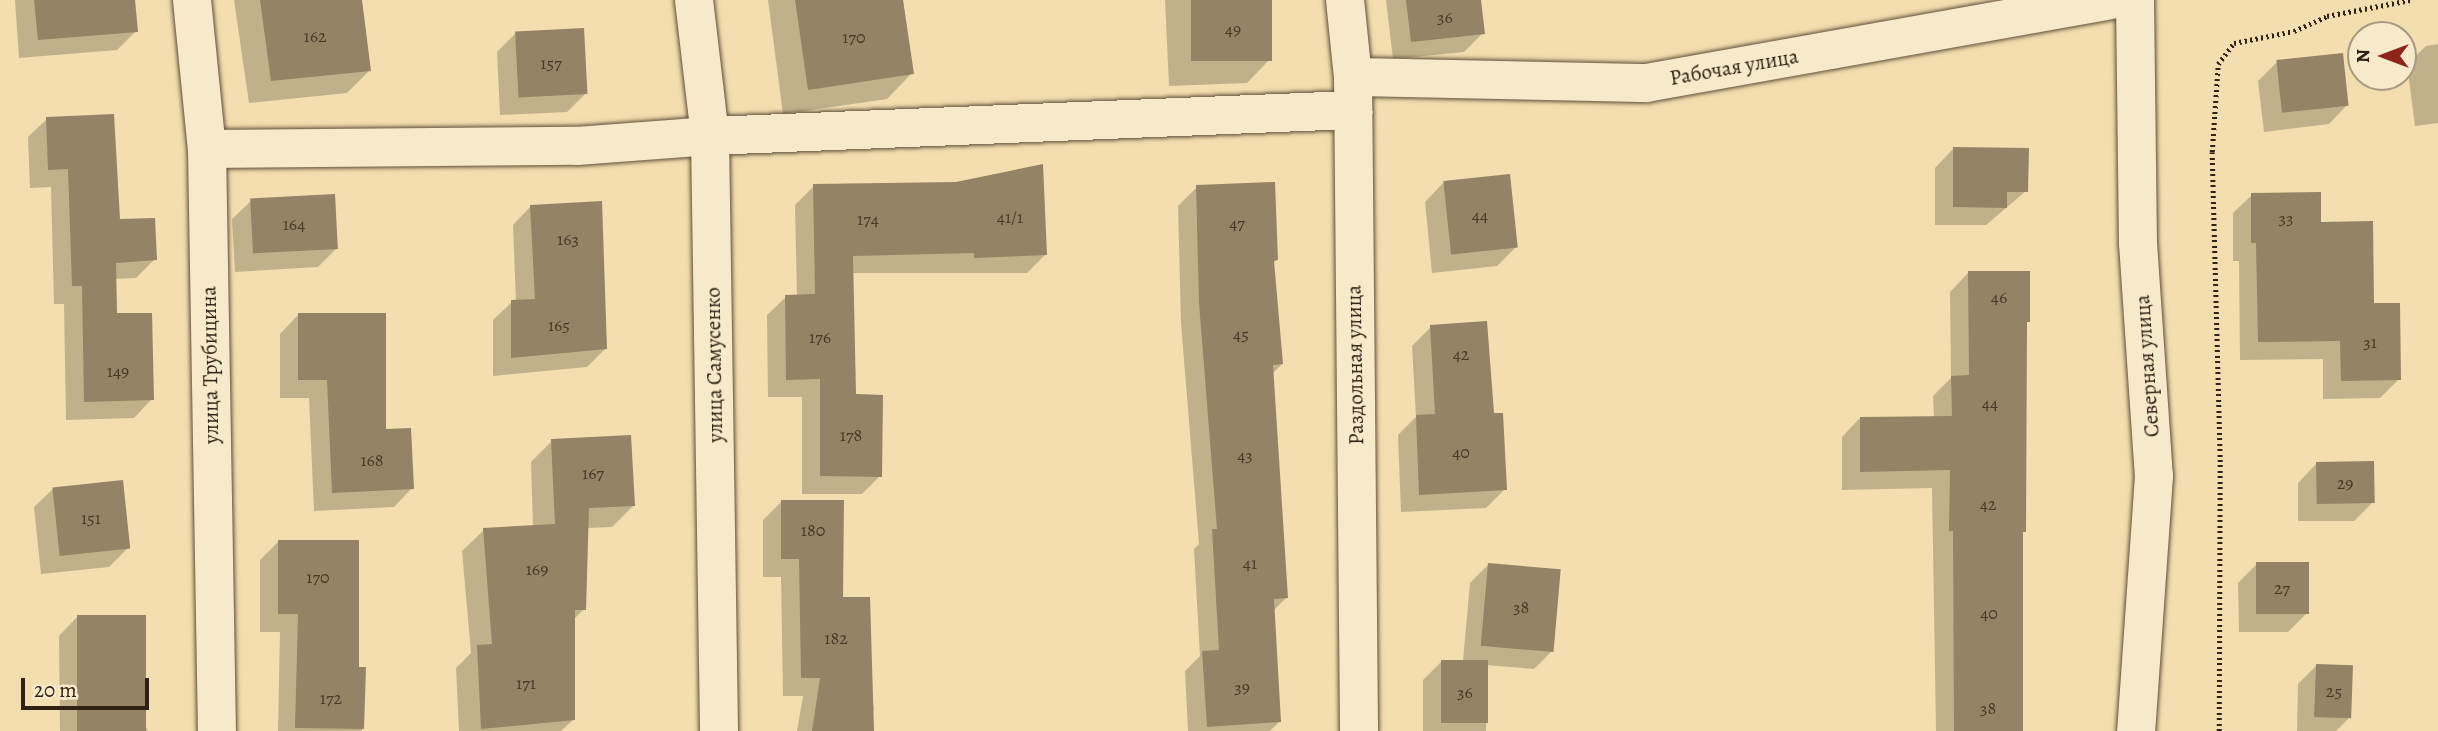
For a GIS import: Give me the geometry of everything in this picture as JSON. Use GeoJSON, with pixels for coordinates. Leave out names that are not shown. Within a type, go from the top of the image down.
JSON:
{"type":"FeatureCollection","features":[{"type":"Feature","properties":{"kind":"street","name":"улица Трубицина"},"geometry":{"type":"LineString","coordinates":[[192,0],[206,149],[217,731]]}},
{"type":"Feature","properties":{"kind":"street","name":"улица Самусенко"},"geometry":{"type":"LineString","coordinates":[[694,0],[710,136],[719,731]]}},
{"type":"Feature","properties":{"kind":"street","name":"Раздольная улица"},"geometry":{"type":"LineString","coordinates":[[1345,0],[1353,93],[1359,731]]}},
{"type":"Feature","properties":{"kind":"street","name":"Рабочая улица"},"geometry":{"type":"LineString","coordinates":[[206,149],[577,146],[1353,93],[1646,83],[2110,0]]}},
{"type":"Feature","properties":{"kind":"street","name":"Северная улица"},"geometry":{"type":"LineString","coordinates":[[2135,0],[2138,243],[2154,476],[2136,731]]}},
{"type":"Feature","properties":{"kind":"path"},"geometry":{"type":"LineString","coordinates":[[2219,731],[2220,462],[2212,152],[2218,64],[2234,43],[2294,31],[2327,16],[2410,0]]}},
{"type":"Feature","properties":{"kind":"building"},"geometry":{"type":"Polygon","coordinates":[[[34,0],[135,0],[138,32],[38,40],[34,0]]]}},
{"type":"Feature","properties":{"kind":"building"},"geometry":{"type":"Polygon","coordinates":[[[260,0],[362,0],[371,71],[271,81],[260,0]]]}},
{"type":"Feature","properties":{"kind":"building"},"geometry":{"type":"Polygon","coordinates":[[[795,0],[903,0],[914,74],[808,90],[795,0]]]}},
{"type":"Feature","properties":{"kind":"building"},"geometry":{"type":"Polygon","coordinates":[[[1191,0],[1272,0],[1272,61],[1191,61],[1191,0]]]}},
{"type":"Feature","properties":{"kind":"building"},"geometry":{"type":"Polygon","coordinates":[[[1406,0],[1481,0],[1485,34],[1411,42],[1406,0]]]}},
{"type":"Feature","properties":{"kind":"building"},"geometry":{"type":"Polygon","coordinates":[[[584,28],[587,94],[519,98],[515,32],[584,28]]]}},
{"type":"Feature","properties":{"kind":"building"},"geometry":{"type":"Polygon","coordinates":[[[2343,53],[2349,106],[2282,113],[2276,60],[2343,53]]]}},
{"type":"Feature","properties":{"kind":"building"},"geometry":{"type":"Polygon","coordinates":[[[114,114],[120,219],[155,218],[157,260],[116,263],[117,313],[152,313],[154,400],[84,402],[82,286],[72,286],[68,169],[48,170],[46,117],[114,114]]]}},
{"type":"Feature","properties":{"kind":"building"},"geometry":{"type":"Polygon","coordinates":[[[1953,147],[2029,148],[2028,192],[2007,192],[2007,208],[1953,207],[1953,147]]]}},
{"type":"Feature","properties":{"kind":"building"},"geometry":{"type":"Polygon","coordinates":[[[1043,164],[1047,255],[974,258],[974,253],[853,256],[856,394],[883,395],[882,477],[820,476],[820,379],[786,380],[785,295],[815,294],[813,184],[956,182],[1043,164]]]}},
{"type":"Feature","properties":{"kind":"building"},"geometry":{"type":"Polygon","coordinates":[[[1510,174],[1518,248],[1451,255],[1443,181],[1510,174]]]}},
{"type":"Feature","properties":{"kind":"building"},"geometry":{"type":"Polygon","coordinates":[[[1275,182],[1278,260],[1274,261],[1283,364],[1273,365],[1288,598],[1274,599],[1281,722],[1207,727],[1202,651],[1219,650],[1212,529],[1217,529],[1199,303],[1196,185],[1275,182]]]}},
{"type":"Feature","properties":{"kind":"building"},"geometry":{"type":"Polygon","coordinates":[[[2321,192],[2321,222],[2373,221],[2374,303],[2400,303],[2401,380],[2341,381],[2340,341],[2258,342],[2256,243],[2251,243],[2251,193],[2321,192]]]}},
{"type":"Feature","properties":{"kind":"building"},"geometry":{"type":"Polygon","coordinates":[[[335,194],[338,249],[253,253],[250,198],[335,194]]]}},
{"type":"Feature","properties":{"kind":"building"},"geometry":{"type":"Polygon","coordinates":[[[602,201],[607,349],[511,358],[511,300],[535,299],[530,205],[602,201]]]}},
{"type":"Feature","properties":{"kind":"building"},"geometry":{"type":"Polygon","coordinates":[[[1968,271],[2030,271],[2030,322],[2027,322],[2026,532],[2023,532],[2023,731],[1954,731],[1950,470],[1860,472],[1860,417],[1952,416],[1951,376],[1969,375],[1968,271]]]}},
{"type":"Feature","properties":{"kind":"building"},"geometry":{"type":"Polygon","coordinates":[[[298,313],[386,313],[386,429],[411,428],[414,489],[332,493],[327,380],[298,380],[298,313]]]}},
{"type":"Feature","properties":{"kind":"building"},"geometry":{"type":"Polygon","coordinates":[[[1487,321],[1494,413],[1503,413],[1507,490],[1419,495],[1416,415],[1435,414],[1430,325],[1487,321]]]}},
{"type":"Feature","properties":{"kind":"building"},"geometry":{"type":"Polygon","coordinates":[[[631,435],[635,506],[589,508],[586,610],[575,610],[575,720],[481,729],[477,645],[492,644],[483,528],[555,524],[551,439],[631,435]]]}},
{"type":"Feature","properties":{"kind":"building"},"geometry":{"type":"Polygon","coordinates":[[[2374,461],[2375,503],[2317,504],[2316,462],[2374,461]]]}},
{"type":"Feature","properties":{"kind":"building"},"geometry":{"type":"Polygon","coordinates":[[[123,480],[130,549],[60,556],[52,487],[123,480]]]}},
{"type":"Feature","properties":{"kind":"building"},"geometry":{"type":"Polygon","coordinates":[[[781,500],[844,500],[843,597],[870,597],[874,731],[812,731],[820,678],[801,678],[799,559],[781,559],[781,500]]]}},
{"type":"Feature","properties":{"kind":"building"},"geometry":{"type":"Polygon","coordinates":[[[278,540],[359,540],[359,667],[366,667],[364,729],[295,728],[298,614],[278,614],[278,540]]]}},
{"type":"Feature","properties":{"kind":"building"},"geometry":{"type":"Polygon","coordinates":[[[2256,562],[2309,562],[2309,614],[2256,614],[2256,562]]]}},
{"type":"Feature","properties":{"kind":"building"},"geometry":{"type":"Polygon","coordinates":[[[1488,563],[1561,569],[1553,652],[1481,646],[1488,563]]]}},
{"type":"Feature","properties":{"kind":"building"},"geometry":{"type":"Polygon","coordinates":[[[77,615],[146,615],[146,731],[77,731],[77,615]]]}},
{"type":"Feature","properties":{"kind":"building"},"geometry":{"type":"Polygon","coordinates":[[[1441,660],[1488,660],[1488,723],[1441,723],[1441,660]]]}},
{"type":"Feature","properties":{"kind":"building"},"geometry":{"type":"Polygon","coordinates":[[[2316,664],[2353,665],[2351,718],[2314,717],[2316,664]]]}}]}
